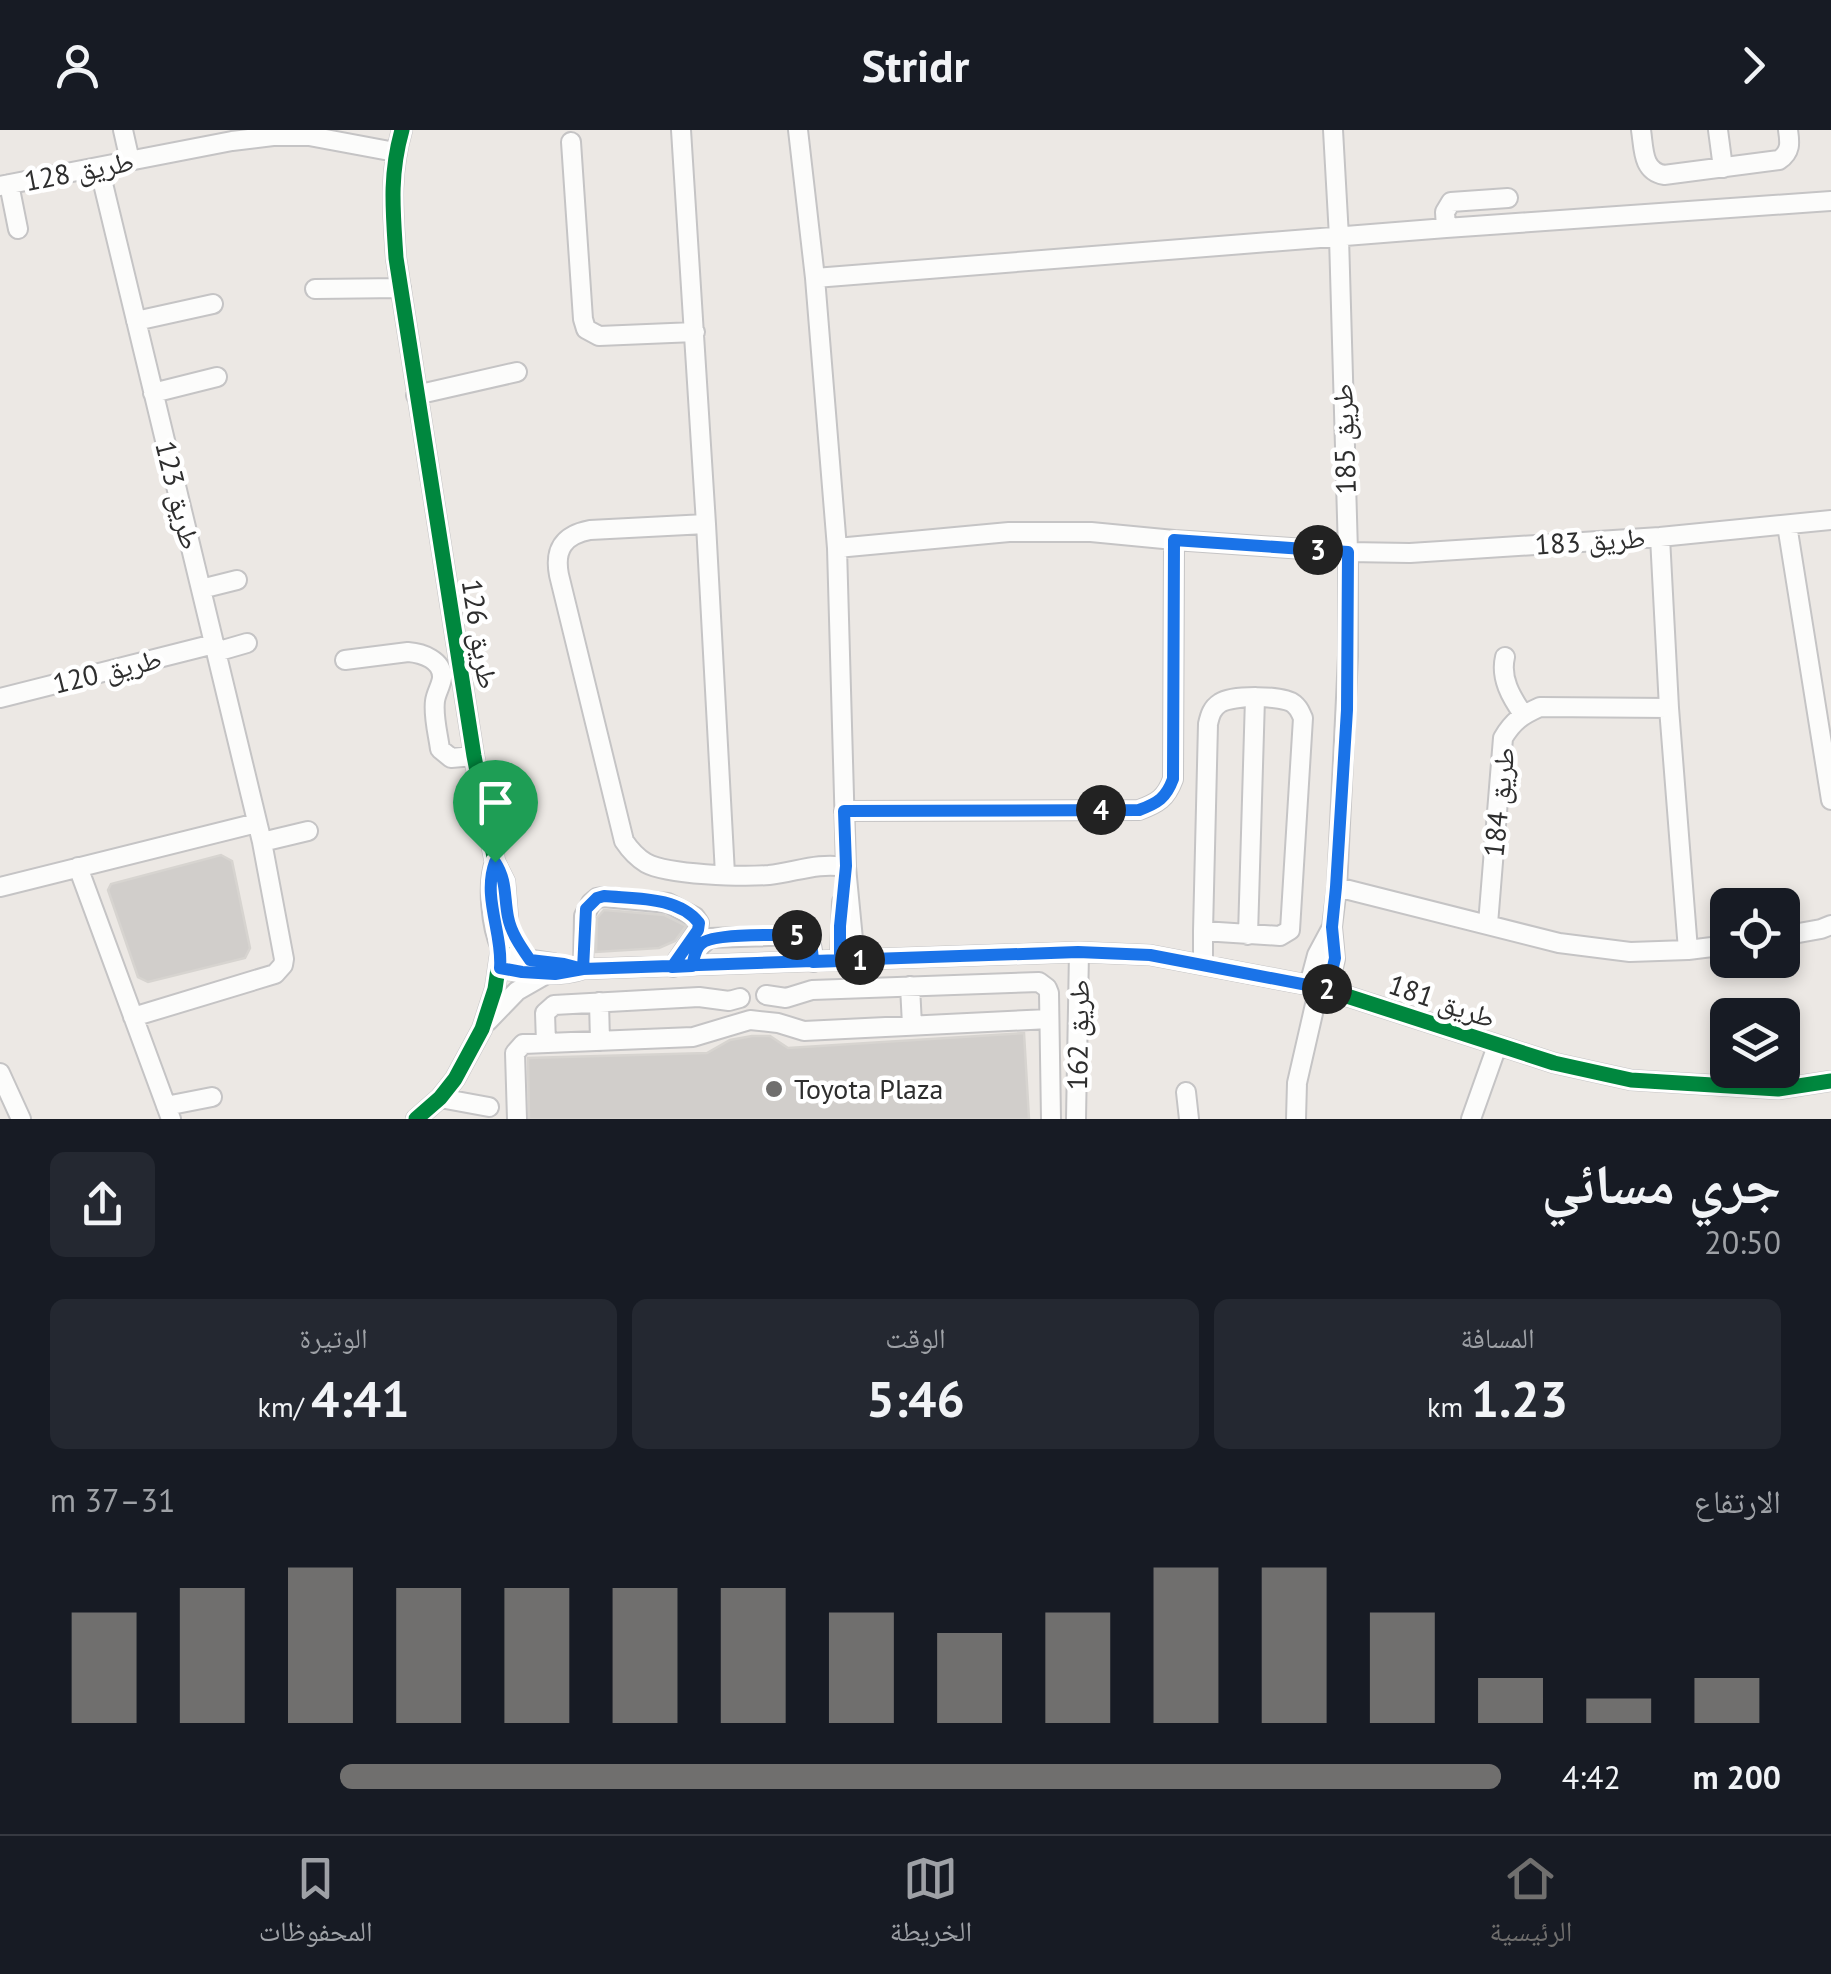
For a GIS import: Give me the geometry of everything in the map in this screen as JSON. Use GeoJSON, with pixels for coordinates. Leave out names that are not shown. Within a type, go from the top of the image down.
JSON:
{"type":"FeatureCollection","features":[{"type":"Feature","properties":{"kind":"street"},"geometry":{"type":"LineString","coordinates":[[124,130],[130,161]]}},
{"type":"Feature","properties":{"kind":"street","name":"طريق 126"},"geometry":{"type":"LineString","coordinates":[[402,130],[395,152],[392,190],[400,288],[474,756],[495,862],[504,882],[508,920],[492,1001],[482,1029],[455,1079],[416,1119]]}},
{"type":"Feature","properties":{"kind":"street"},"geometry":{"type":"LineString","coordinates":[[681,130],[726,874]]}},
{"type":"Feature","properties":{"kind":"street"},"geometry":{"type":"LineString","coordinates":[[798,130],[815,278],[837,548],[846,866],[840,926],[848,960]]}},
{"type":"Feature","properties":{"kind":"street","name":"طريق 185"},"geometry":{"type":"LineString","coordinates":[[1296,1119],[1299,1072],[1319,987],[1317,955],[1332,927],[1347,710],[1348,552],[1333,130]]}},
{"type":"Feature","properties":{"kind":"street"},"geometry":{"type":"LineString","coordinates":[[1641,130],[1646,162],[1656,173],[1664,175],[1779,160],[1789,146],[1788,130]]}},
{"type":"Feature","properties":{"kind":"street"},"geometry":{"type":"LineString","coordinates":[[1718,130],[1723,168]]}},
{"type":"Feature","properties":{"kind":"street","name":"طريق 128"},"geometry":{"type":"LineString","coordinates":[[4,185],[130,161],[230,136],[309,136],[395,152]]}},
{"type":"Feature","properties":{"kind":"street"},"geometry":{"type":"LineString","coordinates":[[571,142],[586,328],[598,336],[695,332]]}},
{"type":"Feature","properties":{"kind":"street","name":"طريق 123"},"geometry":{"type":"LineString","coordinates":[[98,166],[262,842],[284,959],[274,974],[133,1016]]}},
{"type":"Feature","properties":{"kind":"street"},"geometry":{"type":"LineString","coordinates":[[4,185],[18,229]]}},
{"type":"Feature","properties":{"kind":"street"},"geometry":{"type":"LineString","coordinates":[[1446,228],[1446,208],[1451,202],[1508,198]]}},
{"type":"Feature","properties":{"kind":"street"},"geometry":{"type":"LineString","coordinates":[[815,278],[1831,201]]}},
{"type":"Feature","properties":{"kind":"street"},"geometry":{"type":"LineString","coordinates":[[315,289],[400,288]]}},
{"type":"Feature","properties":{"kind":"street"},"geometry":{"type":"LineString","coordinates":[[136,321],[212,304]]}},
{"type":"Feature","properties":{"kind":"street"},"geometry":{"type":"LineString","coordinates":[[416,395],[517,372]]}},
{"type":"Feature","properties":{"kind":"street"},"geometry":{"type":"LineString","coordinates":[[153,392],[217,377]]}},
{"type":"Feature","properties":{"kind":"street","name":"طريق 183"},"geometry":{"type":"LineString","coordinates":[[837,548],[1009,532],[1090,532],[1348,552],[1432,552],[1660,537],[1831,520]]}},
{"type":"Feature","properties":{"kind":"street"},"geometry":{"type":"LineString","coordinates":[[706,524],[577,532],[558,550],[556,563],[624,841],[642,862],[656,867],[761,875],[815,865],[846,866]]}},
{"type":"Feature","properties":{"kind":"street"},"geometry":{"type":"LineString","coordinates":[[1787,525],[1831,800]]}},
{"type":"Feature","properties":{"kind":"street"},"geometry":{"type":"LineString","coordinates":[[1660,537],[1688,950]]}},
{"type":"Feature","properties":{"kind":"street"},"geometry":{"type":"LineString","coordinates":[[844,811],[1139,810],[1166,796],[1173,779],[1174,540]]}},
{"type":"Feature","properties":{"kind":"street"},"geometry":{"type":"LineString","coordinates":[[201,589],[236,580]]}},
{"type":"Feature","properties":{"kind":"street","name":"طريق 120"},"geometry":{"type":"LineString","coordinates":[[0,698],[247,644]]}},
{"type":"Feature","properties":{"kind":"street"},"geometry":{"type":"LineString","coordinates":[[345,660],[408,652],[433,660],[442,676],[434,704],[440,749],[451,758],[474,756]]}},
{"type":"Feature","properties":{"kind":"street"},"geometry":{"type":"LineString","coordinates":[[1505,657],[1504,677],[1523,714]]}},
{"type":"Feature","properties":{"kind":"street"},"geometry":{"type":"LineString","coordinates":[[1811,683],[1831,676]]}},
{"type":"Feature","properties":{"kind":"street"},"geometry":{"type":"LineString","coordinates":[[1248,934],[1255,698]]}},
{"type":"Feature","properties":{"kind":"street"},"geometry":{"type":"LineString","coordinates":[[1203,931],[1280,936],[1292,926],[1303,718],[1298,707],[1288,700],[1224,700],[1209,717],[1203,931],[1203,965]]}},
{"type":"Feature","properties":{"kind":"street","name":"طريق 184"},"geometry":{"type":"LineString","coordinates":[[1488,924],[1504,738],[1512,723],[1540,707],[1669,708]]}},
{"type":"Feature","properties":{"kind":"street"},"geometry":{"type":"LineString","coordinates":[[0,888],[257,823]]}},
{"type":"Feature","properties":{"kind":"street"},"geometry":{"type":"LineString","coordinates":[[262,842],[308,831]]}},
{"type":"Feature","properties":{"kind":"street","name":"طريق 126"},"geometry":{"type":"LineString","coordinates":[[495,862],[491,878],[500,957]]}},
{"type":"Feature","properties":{"kind":"street"},"geometry":{"type":"LineString","coordinates":[[78,867],[168,1113],[212,1097]]}},
{"type":"Feature","properties":{"kind":"street"},"geometry":{"type":"LineString","coordinates":[[1336,887],[1559,943],[1630,952],[1710,947]]}},
{"type":"Feature","properties":{"kind":"street"},"geometry":{"type":"LineString","coordinates":[[583,969],[586,909],[604,896],[668,902],[695,917],[698,930],[672,967]]}},
{"type":"Feature","properties":{"kind":"street"},"geometry":{"type":"LineString","coordinates":[[508,920],[530,960]]}},
{"type":"Feature","properties":{"kind":"street"},"geometry":{"type":"LineString","coordinates":[[1800,932],[1831,925]]}},
{"type":"Feature","properties":{"kind":"street"},"geometry":{"type":"LineString","coordinates":[[692,966],[698,948],[709,938],[766,936],[803,936],[810,942],[813,962]]}},
{"type":"Feature","properties":{"kind":"street","name":"طريق 181"},"geometry":{"type":"LineString","coordinates":[[500,957],[548,974],[583,969],[1078,952],[1150,955],[1319,987],[1496,1046],[1631,1080],[1778,1089],[1831,1081]]}},
{"type":"Feature","properties":{"kind":"street","name":"طريق 162"},"geometry":{"type":"LineString","coordinates":[[1076,1119],[1078,952]]}},
{"type":"Feature","properties":{"kind":"street","name":"طريق 181"},"geometry":{"type":"LineString","coordinates":[[500,957],[583,969]]}},
{"type":"Feature","properties":{"kind":"street"},"geometry":{"type":"LineString","coordinates":[[765,964],[767,1021]]}},
{"type":"Feature","properties":{"kind":"street"},"geometry":{"type":"LineString","coordinates":[[738,965],[742,1022]]}},
{"type":"Feature","properties":{"kind":"street"},"geometry":{"type":"LineString","coordinates":[[482,1029],[517,991],[548,974]]}},
{"type":"Feature","properties":{"kind":"street"},"geometry":{"type":"LineString","coordinates":[[766,995],[786,998],[812,990],[1039,982],[1049,994],[1050,1119]]}},
{"type":"Feature","properties":{"kind":"street"},"geometry":{"type":"LineString","coordinates":[[910,986],[912,1025]]}},
{"type":"Feature","properties":{"kind":"street"},"geometry":{"type":"LineString","coordinates":[[546,1043],[545,1016],[550,1006],[699,996],[729,1001],[740,998]]}},
{"type":"Feature","properties":{"kind":"street"},"geometry":{"type":"LineString","coordinates":[[599,1002],[600,1041]]}},
{"type":"Feature","properties":{"kind":"street"},"geometry":{"type":"LineString","coordinates":[[516,1119],[515,1053],[523,1044],[693,1038],[742,1022],[767,1021],[804,1031],[1049,1019]]}},
{"type":"Feature","properties":{"kind":"street"},"geometry":{"type":"LineString","coordinates":[[1471,1119],[1496,1046]]}},
{"type":"Feature","properties":{"kind":"street"},"geometry":{"type":"LineString","coordinates":[[1050,1072],[1077,1072]]}},
{"type":"Feature","properties":{"kind":"street"},"geometry":{"type":"LineString","coordinates":[[0,1073],[21,1119]]}},
{"type":"Feature","properties":{"kind":"street"},"geometry":{"type":"LineString","coordinates":[[1186,1092],[1189,1119]]}},
{"type":"Feature","properties":{"kind":"street"},"geometry":{"type":"LineString","coordinates":[[440,1098],[489,1107]]}},
{"type":"Feature","properties":{"kind":"building"},"geometry":{"type":"Polygon","coordinates":[[[221,855],[232,861],[250,948],[245,958],[148,982],[138,977],[108,890],[111,884],[221,855]]]}},
{"type":"Feature","properties":{"kind":"building"},"geometry":{"type":"Polygon","coordinates":[[[604,910],[664,915],[686,926],[675,941],[659,948],[596,952],[597,918],[604,910]]]}},
{"type":"Feature","properties":{"kind":"building","name":"Toyota Plaza"},"geometry":{"type":"Polygon","coordinates":[[[1024,1033],[1029,1119],[529,1119],[528,1058],[707,1053],[730,1040],[752,1036],[770,1036],[788,1048],[1024,1033]]]}},
{"type":"Feature","properties":{"kind":"cycle path"},"geometry":{"type":"LineString","coordinates":[[402,130],[394,178],[396,258],[474,756],[495,862],[505,882],[508,919],[495,989],[482,1029],[455,1079],[416,1119]]}},
{"type":"Feature","properties":{"kind":"cycle path"},"geometry":{"type":"LineString","coordinates":[[499,968],[552,974],[583,969],[1079,952],[1150,955],[1319,987],[1554,1063],[1631,1080],[1778,1089],[1831,1081]]}},
{"type":"Feature","properties":{"kind":"place","name":"Toyota Plaza"},"geometry":{"type":"Point","coordinates":[774,1089]}},
{"type":"Feature","properties":{"kind":"route"},"geometry":{"type":"LineString","coordinates":[[495,862],[491,883],[494,930],[501,948],[500,968],[522,972],[555,974],[583,969],[672,967],[765,964],[1078,952],[1150,955],[1328,989],[1335,958],[1332,927],[1347,710],[1348,552],[1174,540],[1173,779],[1166,796],[1139,810],[844,811],[846,866],[840,961],[813,962],[810,942],[798,935],[709,938],[698,948],[692,966],[672,967],[698,930],[695,917],[668,902],[604,896],[586,909],[583,969],[530,960],[508,920],[504,882],[495,862]]}}]}
